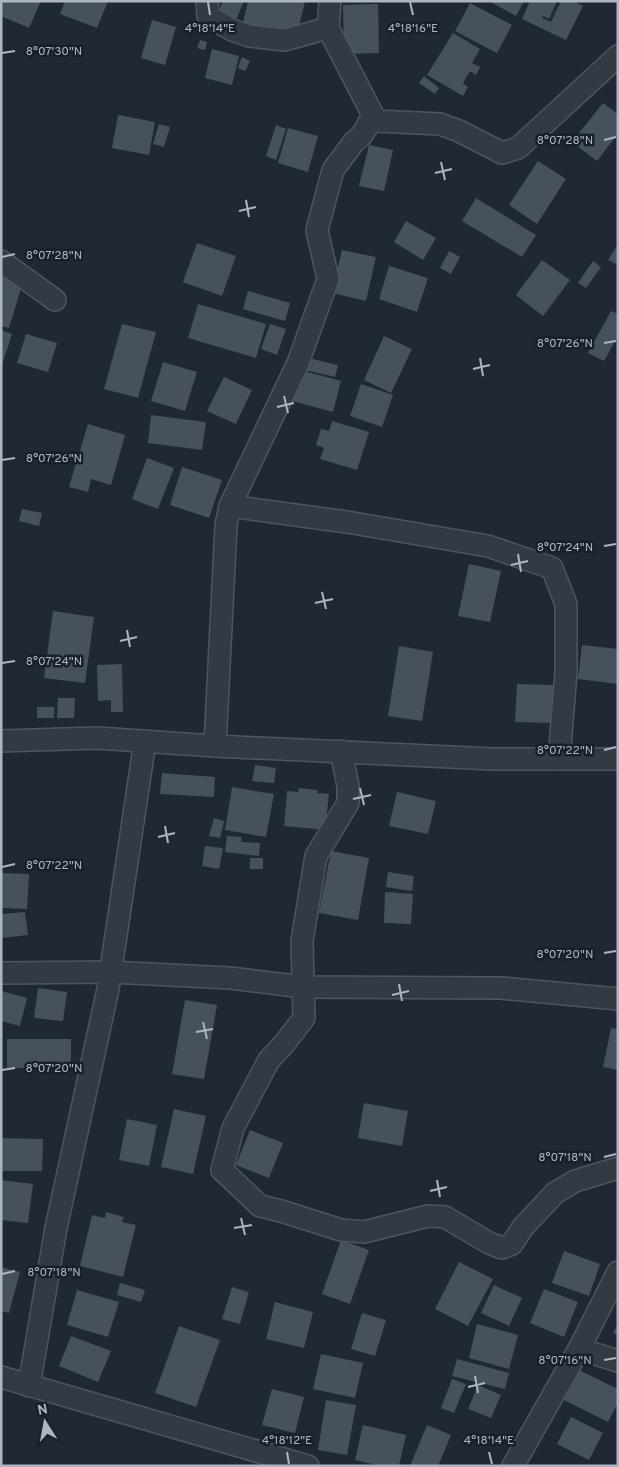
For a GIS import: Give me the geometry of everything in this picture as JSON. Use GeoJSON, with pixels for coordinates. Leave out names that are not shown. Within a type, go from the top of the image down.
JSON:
{"type":"FeatureCollection","features":[{"type":"Feature","properties":{"kind":"street"},"geometry":{"type":"LineString","coordinates":[[207,1],[208,16],[232,30],[248,36],[285,40],[328,28]]}},
{"type":"Feature","properties":{"kind":"street"},"geometry":{"type":"LineString","coordinates":[[330,1],[328,28],[376,121]]}},
{"type":"Feature","properties":{"kind":"street"},"geometry":{"type":"LineString","coordinates":[[215,746],[226,525],[230,506],[298,363],[328,279],[317,230],[333,170],[354,142],[361,136],[368,124],[376,121],[440,124],[459,131],[502,153],[518,148],[618,56]]}},
{"type":"Feature","properties":{"kind":"street"},"geometry":{"type":"LineString","coordinates":[[1,262],[55,300]]}},
{"type":"Feature","properties":{"kind":"street"},"geometry":{"type":"LineString","coordinates":[[230,506],[346,522],[488,546],[552,568],[566,604],[566,672],[559,759]]}},
{"type":"Feature","properties":{"kind":"street"},"geometry":{"type":"LineString","coordinates":[[1,741],[97,738],[215,746],[493,759],[618,759]]}},
{"type":"Feature","properties":{"kind":"street"},"geometry":{"type":"LineString","coordinates":[[29,1386],[56,1228],[110,972],[146,741]]}},
{"type":"Feature","properties":{"kind":"street"},"geometry":{"type":"LineString","coordinates":[[341,752],[348,786],[348,803],[316,856],[302,941],[304,1018],[269,1060],[233,1128],[222,1170],[260,1206],[341,1230],[364,1232],[428,1216],[445,1217],[489,1243],[502,1248],[512,1244],[523,1227],[555,1193],[575,1181],[618,1168]]}},
{"type":"Feature","properties":{"kind":"street"},"geometry":{"type":"LineString","coordinates":[[1,973],[110,972],[230,978],[303,987],[501,988],[618,999]]}},
{"type":"Feature","properties":{"kind":"street"},"geometry":{"type":"LineString","coordinates":[[513,1466],[579,1349],[618,1272]]}},
{"type":"Feature","properties":{"kind":"street"},"geometry":{"type":"LineString","coordinates":[[579,1349],[618,1361]]}},
{"type":"Feature","properties":{"kind":"street"},"geometry":{"type":"LineString","coordinates":[[1,1377],[308,1466]]}},
{"type":"Feature","properties":{"kind":"building"},"geometry":{"type":"Polygon","coordinates":[[[4,1],[41,1],[29,28],[1,16],[1,8],[4,1]]]}},
{"type":"Feature","properties":{"kind":"building"},"geometry":{"type":"Polygon","coordinates":[[[65,1],[108,1],[97,28],[60,14],[65,1]]]}},
{"type":"Feature","properties":{"kind":"building"},"geometry":{"type":"Polygon","coordinates":[[[223,1],[244,1],[236,20],[218,13],[223,1]]]}},
{"type":"Feature","properties":{"kind":"building"},"geometry":{"type":"Polygon","coordinates":[[[248,1],[305,1],[297,35],[243,23],[248,1]]]}},
{"type":"Feature","properties":{"kind":"building"},"geometry":{"type":"Polygon","coordinates":[[[489,1],[524,1],[516,16],[489,1]]]}},
{"type":"Feature","properties":{"kind":"building"},"geometry":{"type":"Polygon","coordinates":[[[530,1],[557,1],[549,19],[543,16],[542,18],[551,22],[561,1],[573,1],[583,6],[566,40],[522,19],[530,1]]]}},
{"type":"Feature","properties":{"kind":"building"},"geometry":{"type":"Polygon","coordinates":[[[470,3],[512,25],[497,53],[455,31],[470,3]]]}},
{"type":"Feature","properties":{"kind":"building"},"geometry":{"type":"Polygon","coordinates":[[[378,4],[379,53],[344,54],[343,5],[378,4]]]}},
{"type":"Feature","properties":{"kind":"building"},"geometry":{"type":"Polygon","coordinates":[[[152,20],[176,27],[165,65],[141,58],[152,20]]]}},
{"type":"Feature","properties":{"kind":"building"},"geometry":{"type":"Polygon","coordinates":[[[453,33],[480,49],[472,63],[480,67],[476,75],[470,71],[463,83],[468,87],[463,96],[427,75],[453,33]]]}},
{"type":"Feature","properties":{"kind":"building"},"geometry":{"type":"Polygon","coordinates":[[[200,40],[207,42],[205,50],[197,48],[200,40]]]}},
{"type":"Feature","properties":{"kind":"building"},"geometry":{"type":"Polygon","coordinates":[[[212,49],[239,56],[232,85],[205,78],[212,49]]]}},
{"type":"Feature","properties":{"kind":"building"},"geometry":{"type":"Polygon","coordinates":[[[242,57],[250,61],[245,71],[238,68],[242,57]]]}},
{"type":"Feature","properties":{"kind":"building"},"geometry":{"type":"Polygon","coordinates":[[[424,76],[439,88],[435,94],[419,83],[424,76]]]}},
{"type":"Feature","properties":{"kind":"building"},"geometry":{"type":"Polygon","coordinates":[[[603,103],[618,114],[618,134],[597,161],[572,142],[603,103]]]}},
{"type":"Feature","properties":{"kind":"building"},"geometry":{"type":"Polygon","coordinates":[[[118,115],[155,122],[149,155],[112,148],[118,115]]]}},
{"type":"Feature","properties":{"kind":"building"},"geometry":{"type":"Polygon","coordinates":[[[159,124],[170,127],[164,147],[153,144],[159,124]]]}},
{"type":"Feature","properties":{"kind":"building"},"geometry":{"type":"Polygon","coordinates":[[[276,125],[286,129],[276,160],[266,156],[276,125]]]}},
{"type":"Feature","properties":{"kind":"building"},"geometry":{"type":"Polygon","coordinates":[[[288,128],[318,136],[308,172],[278,163],[288,128]]]}},
{"type":"Feature","properties":{"kind":"building"},"geometry":{"type":"Polygon","coordinates":[[[369,145],[393,150],[384,191],[359,186],[369,145]]]}},
{"type":"Feature","properties":{"kind":"building"},"geometry":{"type":"Polygon","coordinates":[[[538,161],[566,179],[537,224],[509,205],[538,161]]]}},
{"type":"Feature","properties":{"kind":"building"},"geometry":{"type":"Polygon","coordinates":[[[476,198],[536,235],[522,257],[462,221],[476,198]]]}},
{"type":"Feature","properties":{"kind":"building"},"geometry":{"type":"Polygon","coordinates":[[[406,221],[436,238],[423,260],[394,242],[406,221]]]}},
{"type":"Feature","properties":{"kind":"building"},"geometry":{"type":"Polygon","coordinates":[[[197,243],[236,256],[222,296],[183,282],[197,243]]]}},
{"type":"Feature","properties":{"kind":"building"},"geometry":{"type":"Polygon","coordinates":[[[618,244],[618,265],[608,260],[618,244]]]}},
{"type":"Feature","properties":{"kind":"building"},"geometry":{"type":"Polygon","coordinates":[[[342,250],[376,257],[366,301],[332,293],[342,250]]]}},
{"type":"Feature","properties":{"kind":"building"},"geometry":{"type":"Polygon","coordinates":[[[449,251],[460,257],[451,274],[440,268],[449,251]]]}},
{"type":"Feature","properties":{"kind":"building"},"geometry":{"type":"Polygon","coordinates":[[[542,260],[570,280],[543,316],[516,295],[542,260]]]}},
{"type":"Feature","properties":{"kind":"building"},"geometry":{"type":"Polygon","coordinates":[[[593,261],[601,267],[586,288],[578,283],[593,261]]]}},
{"type":"Feature","properties":{"kind":"building"},"geometry":{"type":"Polygon","coordinates":[[[389,266],[428,278],[417,312],[379,299],[389,266]]]}},
{"type":"Feature","properties":{"kind":"building"},"geometry":{"type":"Polygon","coordinates":[[[1,272],[24,279],[9,328],[1,326],[1,272]]]}},
{"type":"Feature","properties":{"kind":"building"},"geometry":{"type":"Polygon","coordinates":[[[248,291],[290,303],[285,321],[243,309],[248,291]]]}},
{"type":"Feature","properties":{"kind":"building"},"geometry":{"type":"Polygon","coordinates":[[[198,304],[266,324],[256,358],[188,338],[198,304]]]}},
{"type":"Feature","properties":{"kind":"building"},"geometry":{"type":"Polygon","coordinates":[[[611,311],[618,314],[618,336],[604,361],[588,353],[611,311]]]}},
{"type":"Feature","properties":{"kind":"building"},"geometry":{"type":"Polygon","coordinates":[[[122,324],[156,332],[138,398],[104,389],[122,324]]]}},
{"type":"Feature","properties":{"kind":"building"},"geometry":{"type":"Polygon","coordinates":[[[270,324],[286,329],[277,355],[261,349],[270,324]]]}},
{"type":"Feature","properties":{"kind":"building"},"geometry":{"type":"Polygon","coordinates":[[[1,330],[12,334],[2,365],[1,365],[1,330]]]}},
{"type":"Feature","properties":{"kind":"building"},"geometry":{"type":"Polygon","coordinates":[[[26,334],[57,343],[48,372],[17,363],[26,334]]]}},
{"type":"Feature","properties":{"kind":"building"},"geometry":{"type":"Polygon","coordinates":[[[384,336],[412,349],[391,393],[364,380],[384,336]]]}},
{"type":"Feature","properties":{"kind":"building"},"geometry":{"type":"Polygon","coordinates":[[[304,357],[338,365],[335,377],[301,369],[304,357]]]}},
{"type":"Feature","properties":{"kind":"building"},"geometry":{"type":"Polygon","coordinates":[[[163,362],[197,372],[185,411],[151,401],[163,362]]]}},
{"type":"Feature","properties":{"kind":"building"},"geometry":{"type":"Polygon","coordinates":[[[300,370],[341,381],[333,412],[292,401],[300,370]]]}},
{"type":"Feature","properties":{"kind":"building"},"geometry":{"type":"Polygon","coordinates":[[[224,377],[252,390],[236,424],[207,411],[224,377]]]}},
{"type":"Feature","properties":{"kind":"building"},"geometry":{"type":"Polygon","coordinates":[[[361,384],[393,395],[382,427],[350,416],[361,384]]]}},
{"type":"Feature","properties":{"kind":"building"},"geometry":{"type":"Polygon","coordinates":[[[151,415],[206,422],[202,450],[148,443],[151,415]]]}},
{"type":"Feature","properties":{"kind":"building"},"geometry":{"type":"Polygon","coordinates":[[[332,421],[369,432],[357,470],[320,459],[324,448],[316,445],[321,429],[329,431],[332,421]]]}},
{"type":"Feature","properties":{"kind":"building"},"geometry":{"type":"Polygon","coordinates":[[[88,424],[125,435],[111,485],[91,479],[88,492],[69,487],[88,424]]]}},
{"type":"Feature","properties":{"kind":"building"},"geometry":{"type":"Polygon","coordinates":[[[147,458],[174,468],[158,509],[132,499],[147,458]]]}},
{"type":"Feature","properties":{"kind":"building"},"geometry":{"type":"Polygon","coordinates":[[[182,467],[222,480],[209,518],[170,505],[182,467]]]}},
{"type":"Feature","properties":{"kind":"building"},"geometry":{"type":"Polygon","coordinates":[[[22,509],[42,513],[39,526],[19,521],[22,509]]]}},
{"type":"Feature","properties":{"kind":"building"},"geometry":{"type":"Polygon","coordinates":[[[469,564],[501,571],[490,622],[458,616],[469,564]]]}},
{"type":"Feature","properties":{"kind":"building"},"geometry":{"type":"Polygon","coordinates":[[[53,611],[94,617],[85,683],[44,678],[53,611]]]}},
{"type":"Feature","properties":{"kind":"building"},"geometry":{"type":"Polygon","coordinates":[[[582,645],[618,649],[618,684],[578,679],[582,645]]]}},
{"type":"Feature","properties":{"kind":"building"},"geometry":{"type":"Polygon","coordinates":[[[399,646],[433,652],[422,721],[388,716],[399,646]]]}},
{"type":"Feature","properties":{"kind":"building"},"geometry":{"type":"Polygon","coordinates":[[[122,664],[123,712],[111,712],[111,700],[98,701],[97,665],[122,664]]]}},
{"type":"Feature","properties":{"kind":"building"},"geometry":{"type":"Polygon","coordinates":[[[517,684],[553,685],[551,723],[515,722],[517,684]]]}},
{"type":"Feature","properties":{"kind":"building"},"geometry":{"type":"Polygon","coordinates":[[[58,698],[75,698],[74,718],[57,718],[58,698]]]}},
{"type":"Feature","properties":{"kind":"building"},"geometry":{"type":"Polygon","coordinates":[[[37,707],[54,707],[54,718],[37,718],[37,707]]]}},
{"type":"Feature","properties":{"kind":"building"},"geometry":{"type":"Polygon","coordinates":[[[255,765],[276,768],[274,783],[252,781],[255,765]]]}},
{"type":"Feature","properties":{"kind":"building"},"geometry":{"type":"Polygon","coordinates":[[[162,773],[215,777],[214,797],[160,794],[162,773]]]}},
{"type":"Feature","properties":{"kind":"building"},"geometry":{"type":"Polygon","coordinates":[[[232,787],[274,794],[266,837],[225,830],[232,787]]]}},
{"type":"Feature","properties":{"kind":"building"},"geometry":{"type":"Polygon","coordinates":[[[299,788],[318,790],[317,793],[329,794],[325,830],[284,826],[287,791],[298,792],[299,788]]]}},
{"type":"Feature","properties":{"kind":"building"},"geometry":{"type":"Polygon","coordinates":[[[397,792],[436,801],[428,834],[389,826],[397,792]]]}},
{"type":"Feature","properties":{"kind":"building"},"geometry":{"type":"Polygon","coordinates":[[[214,818],[224,821],[220,838],[209,836],[214,818]]]}},
{"type":"Feature","properties":{"kind":"building"},"geometry":{"type":"Polygon","coordinates":[[[227,836],[242,837],[241,842],[260,843],[259,856],[225,852],[227,836]]]}},
{"type":"Feature","properties":{"kind":"building"},"geometry":{"type":"Polygon","coordinates":[[[205,846],[223,848],[219,869],[202,866],[205,846]]]}},
{"type":"Feature","properties":{"kind":"building"},"geometry":{"type":"Polygon","coordinates":[[[331,851],[369,858],[358,920],[319,913],[331,851]]]}},
{"type":"Feature","properties":{"kind":"building"},"geometry":{"type":"Polygon","coordinates":[[[250,858],[263,858],[263,869],[250,869],[250,858]]]}},
{"type":"Feature","properties":{"kind":"building"},"geometry":{"type":"Polygon","coordinates":[[[388,872],[414,876],[412,891],[386,887],[388,872]]]}},
{"type":"Feature","properties":{"kind":"building"},"geometry":{"type":"Polygon","coordinates":[[[1,873],[29,874],[27,909],[1,908],[1,873]]]}},
{"type":"Feature","properties":{"kind":"building"},"geometry":{"type":"Polygon","coordinates":[[[385,892],[413,894],[411,924],[384,923],[385,892]]]}},
{"type":"Feature","properties":{"kind":"building"},"geometry":{"type":"Polygon","coordinates":[[[25,912],[28,935],[1,938],[1,914],[25,912]]]}},
{"type":"Feature","properties":{"kind":"building"},"geometry":{"type":"Polygon","coordinates":[[[38,988],[67,992],[63,1021],[34,1018],[38,988]]]}},
{"type":"Feature","properties":{"kind":"building"},"geometry":{"type":"Polygon","coordinates":[[[1,991],[27,998],[20,1026],[1,1021],[1,991]]]}},
{"type":"Feature","properties":{"kind":"building"},"geometry":{"type":"Polygon","coordinates":[[[185,1000],[217,1005],[204,1079],[172,1074],[185,1000]]]}},
{"type":"Feature","properties":{"kind":"building"},"geometry":{"type":"Polygon","coordinates":[[[611,1028],[618,1029],[618,1070],[603,1067],[611,1028]]]}},
{"type":"Feature","properties":{"kind":"building"},"geometry":{"type":"Polygon","coordinates":[[[7,1039],[71,1039],[71,1068],[7,1068],[7,1039]]]}},
{"type":"Feature","properties":{"kind":"building"},"geometry":{"type":"Polygon","coordinates":[[[364,1103],[408,1111],[402,1146],[358,1138],[364,1103]]]}},
{"type":"Feature","properties":{"kind":"building"},"geometry":{"type":"Polygon","coordinates":[[[174,1109],[206,1116],[193,1174],[161,1167],[174,1109]]]}},
{"type":"Feature","properties":{"kind":"building"},"geometry":{"type":"Polygon","coordinates":[[[127,1119],[157,1125],[149,1166],[119,1160],[127,1119]]]}},
{"type":"Feature","properties":{"kind":"building"},"geometry":{"type":"Polygon","coordinates":[[[250,1130],[283,1143],[269,1178],[236,1165],[250,1130]]]}},
{"type":"Feature","properties":{"kind":"building"},"geometry":{"type":"Polygon","coordinates":[[[1,1138],[43,1139],[42,1171],[1,1171],[1,1138]]]}},
{"type":"Feature","properties":{"kind":"building"},"geometry":{"type":"Polygon","coordinates":[[[1,1180],[33,1184],[28,1223],[1,1220],[1,1180]]]}},
{"type":"Feature","properties":{"kind":"building"},"geometry":{"type":"Polygon","coordinates":[[[106,1212],[124,1217],[122,1222],[136,1225],[123,1277],[80,1266],[92,1215],[105,1218],[106,1212]]]}},
{"type":"Feature","properties":{"kind":"building"},"geometry":{"type":"Polygon","coordinates":[[[341,1240],[369,1250],[350,1304],[322,1294],[341,1240]]]}},
{"type":"Feature","properties":{"kind":"building"},"geometry":{"type":"Polygon","coordinates":[[[564,1251],[600,1264],[589,1296],[552,1283],[564,1251]]]}},
{"type":"Feature","properties":{"kind":"building"},"geometry":{"type":"Polygon","coordinates":[[[459,1262],[493,1279],[468,1326],[435,1309],[459,1262]]]}},
{"type":"Feature","properties":{"kind":"building"},"geometry":{"type":"Polygon","coordinates":[[[1,1267],[20,1272],[9,1313],[1,1311],[1,1267]]]}},
{"type":"Feature","properties":{"kind":"building"},"geometry":{"type":"Polygon","coordinates":[[[120,1283],[145,1290],[141,1302],[117,1295],[120,1283]]]}},
{"type":"Feature","properties":{"kind":"building"},"geometry":{"type":"Polygon","coordinates":[[[494,1285],[522,1298],[509,1326],[481,1313],[494,1285]]]}},
{"type":"Feature","properties":{"kind":"building"},"geometry":{"type":"Polygon","coordinates":[[[232,1287],[249,1292],[240,1324],[222,1319],[232,1287]]]}},
{"type":"Feature","properties":{"kind":"building"},"geometry":{"type":"Polygon","coordinates":[[[544,1289],[578,1302],[564,1337],[530,1323],[544,1289]]]}},
{"type":"Feature","properties":{"kind":"building"},"geometry":{"type":"Polygon","coordinates":[[[77,1290],[119,1302],[108,1337],[67,1325],[77,1290]]]}},
{"type":"Feature","properties":{"kind":"building"},"geometry":{"type":"Polygon","coordinates":[[[275,1302],[313,1312],[304,1348],[266,1339],[275,1302]]]}},
{"type":"Feature","properties":{"kind":"building"},"geometry":{"type":"Polygon","coordinates":[[[362,1313],[386,1320],[375,1356],[351,1349],[362,1313]]]}},
{"type":"Feature","properties":{"kind":"building"},"geometry":{"type":"Polygon","coordinates":[[[477,1324],[518,1335],[509,1369],[469,1358],[477,1324]]]}},
{"type":"Feature","properties":{"kind":"building"},"geometry":{"type":"Polygon","coordinates":[[[618,1324],[618,1335],[613,1333],[618,1324]]]}},
{"type":"Feature","properties":{"kind":"building"},"geometry":{"type":"Polygon","coordinates":[[[179,1326],[220,1340],[196,1407],[155,1393],[179,1326]]]}},
{"type":"Feature","properties":{"kind":"building"},"geometry":{"type":"Polygon","coordinates":[[[71,1336],[111,1351],[98,1382],[59,1366],[71,1336]]]}},
{"type":"Feature","properties":{"kind":"building"},"geometry":{"type":"Polygon","coordinates":[[[321,1354],[363,1363],[355,1398],[313,1389],[321,1354]]]}},
{"type":"Feature","properties":{"kind":"building"},"geometry":{"type":"Polygon","coordinates":[[[457,1359],[509,1373],[505,1389],[452,1376],[457,1359]]]}},
{"type":"Feature","properties":{"kind":"building"},"geometry":{"type":"Polygon","coordinates":[[[577,1369],[618,1389],[618,1403],[608,1422],[562,1399],[577,1369]]]}},
{"type":"Feature","properties":{"kind":"building"},"geometry":{"type":"Polygon","coordinates":[[[452,1379],[466,1384],[454,1413],[441,1408],[452,1379]]]}},
{"type":"Feature","properties":{"kind":"building"},"geometry":{"type":"Polygon","coordinates":[[[478,1385],[501,1395],[491,1418],[468,1409],[478,1385]]]}},
{"type":"Feature","properties":{"kind":"building"},"geometry":{"type":"Polygon","coordinates":[[[272,1389],[304,1397],[295,1433],[262,1425],[272,1389]]]}},
{"type":"Feature","properties":{"kind":"building"},"geometry":{"type":"Polygon","coordinates":[[[326,1400],[356,1405],[347,1455],[318,1450],[326,1400]]]}},
{"type":"Feature","properties":{"kind":"building"},"geometry":{"type":"Polygon","coordinates":[[[571,1417],[603,1433],[589,1460],[557,1444],[571,1417]]]}},
{"type":"Feature","properties":{"kind":"building"},"geometry":{"type":"Polygon","coordinates":[[[363,1425],[406,1435],[399,1466],[381,1466],[355,1460],[363,1425]]]}},
{"type":"Feature","properties":{"kind":"building"},"geometry":{"type":"Polygon","coordinates":[[[427,1425],[451,1435],[438,1466],[410,1466],[427,1425]]]}}]}
